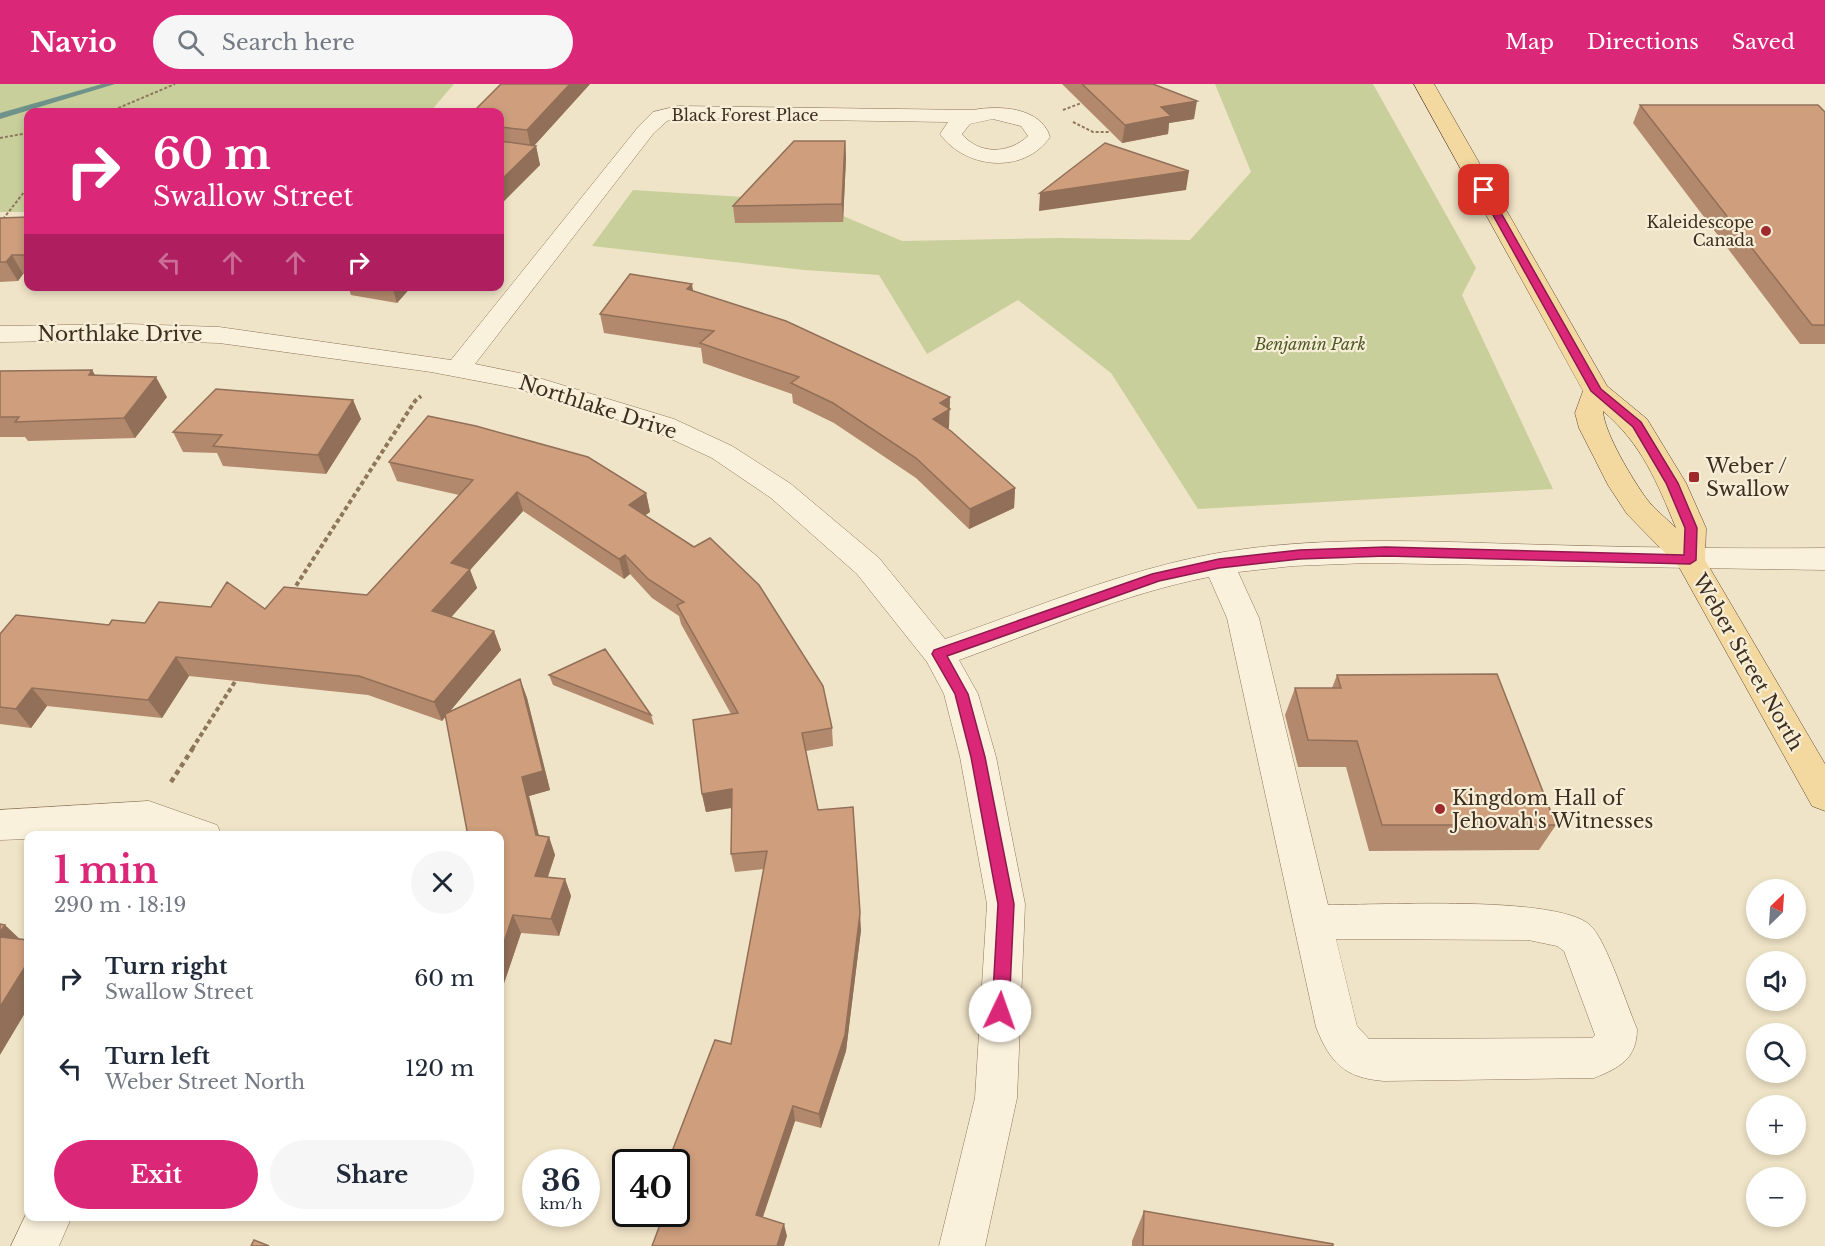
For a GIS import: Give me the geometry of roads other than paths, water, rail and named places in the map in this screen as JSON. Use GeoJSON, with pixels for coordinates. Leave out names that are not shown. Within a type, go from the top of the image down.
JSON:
{"type":"FeatureCollection","features":[{"type":"Feature","properties":{"kind":"main road","name":"Weber Street North"},"geometry":{"type":"LineString","coordinates":[[1424,84],[1596,391],[1637,425],[1672,483],[1691,528],[1690,560]]}},
{"type":"Feature","properties":{"kind":"main road","name":"Weber Street North"},"geometry":{"type":"LineString","coordinates":[[1596,391],[1589,413],[1593,428],[1623,485],[1637,507],[1690,560],[1825,796]]}},
{"type":"Feature","properties":{"kind":"street","name":"Black Forest Place"},"geometry":{"type":"LineString","coordinates":[[458,368],[646,130],[660,116],[678,112],[974,116],[993,113],[1012,115],[1030,123],[1038,132],[1039,137],[1032,147],[1011,155],[982,155],[958,145],[951,134],[953,127],[974,116]]}},
{"type":"Feature","properties":{"kind":"street","name":"Northlake Drive"},"geometry":{"type":"LineString","coordinates":[[0,334],[128,332],[219,335],[458,368],[520,381],[600,403],[664,425],[736,460],[781,491],[868,566],[939,654],[962,694],[978,757],[1006,904],[996,1098],[962,1246]]}},
{"type":"Feature","properties":{"kind":"street"},"geometry":{"type":"LineString","coordinates":[[939,654],[1157,577],[1219,564],[1300,555],[1386,552],[1690,560],[1825,558]]}},
{"type":"Feature","properties":{"kind":"street"},"geometry":{"type":"LineString","coordinates":[[1219,564],[1243,618],[1313,922],[1342,1042],[1352,1054],[1384,1061],[1594,1058],[1607,1052],[1616,1042],[1616,1029],[1586,954],[1578,939],[1566,930],[1528,923],[1313,922]]}},
{"type":"Feature","properties":{"kind":"street"},"geometry":{"type":"LineString","coordinates":[[0,825],[149,816],[190,831]]}},
{"type":"Feature","properties":{"kind":"street"},"geometry":{"type":"LineString","coordinates":[[34,1246],[47,1221]]}},
{"type":"Feature","properties":{"kind":"waterway"},"geometry":{"type":"LineString","coordinates":[[28,108],[111,84]]}},
{"type":"Feature","properties":{"kind":"waterway"},"geometry":{"type":"LineString","coordinates":[[0,116],[24,109]]}},
{"type":"Feature","properties":{"kind":"place","name":"Kaleidescope Canada"},"geometry":{"type":"Point","coordinates":[1766,231]}},
{"type":"Feature","properties":{"kind":"place","name":"Weber / Swallow"},"geometry":{"type":"Point","coordinates":[1694,477]}},
{"type":"Feature","properties":{"kind":"place","name":"Kingdom Hall of Jehovah's Witnesses"},"geometry":{"type":"Point","coordinates":[1440,809]}},
{"type":"Feature","properties":{"kind":"park label","name":"Benjamin Park"},"geometry":{"type":"Point","coordinates":[1310,344]}}]}
